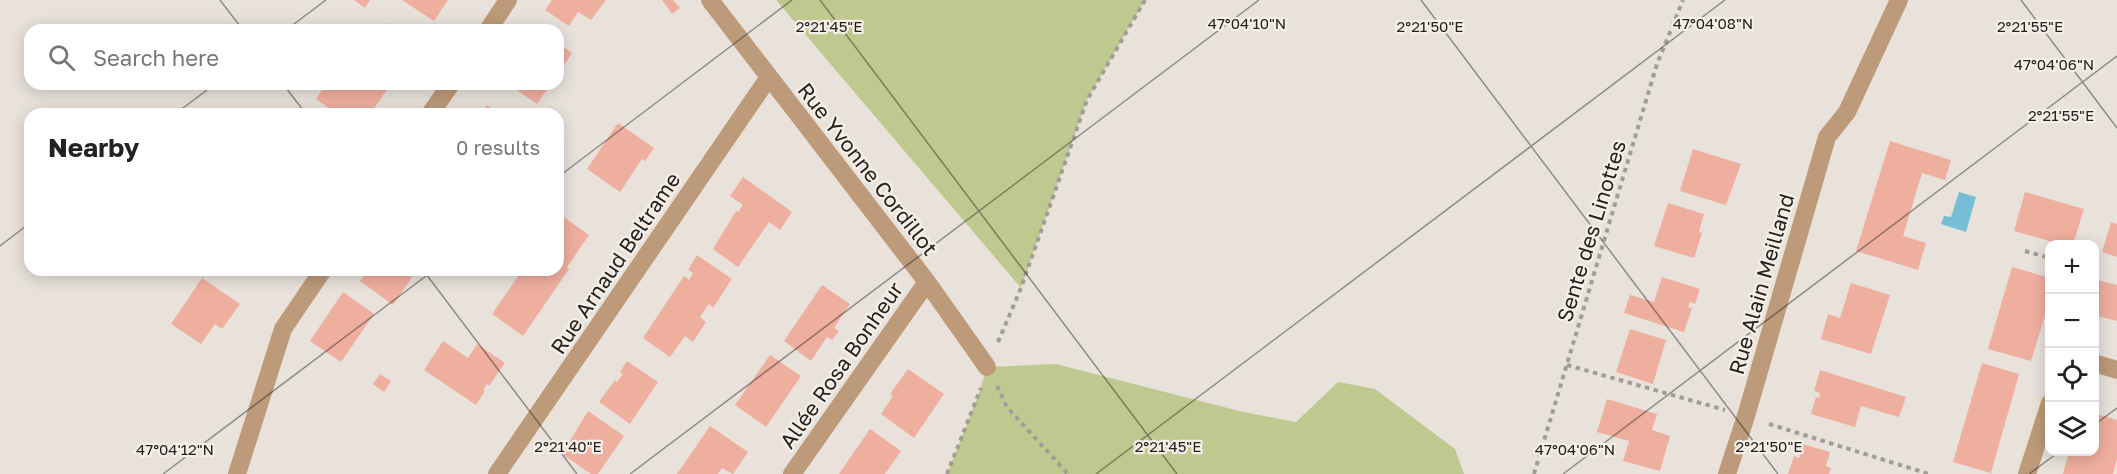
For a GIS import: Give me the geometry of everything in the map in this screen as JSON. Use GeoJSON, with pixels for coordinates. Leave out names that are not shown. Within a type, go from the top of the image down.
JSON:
{"type":"FeatureCollection","features":[{"type":"Feature","properties":{"kind":"street"},"geometry":{"type":"LineString","coordinates":[[492,24],[508,0]]}},
{"type":"Feature","properties":{"kind":"street","name":"Rue Yvonne Cordillot"},"geometry":{"type":"LineString","coordinates":[[710,0],[927,282],[987,367]]}},
{"type":"Feature","properties":{"kind":"street","name":"Rue Alain Meilland"},"geometry":{"type":"LineString","coordinates":[[1727,474],[1827,137],[1847,112],[1899,0]]}},
{"type":"Feature","properties":{"kind":"street","name":"Rue Arnaud Beltrame"},"geometry":{"type":"LineString","coordinates":[[498,474],[769,76]]}},
{"type":"Feature","properties":{"kind":"street"},"geometry":{"type":"LineString","coordinates":[[434,108],[447,90]]}},
{"type":"Feature","properties":{"kind":"street"},"geometry":{"type":"LineString","coordinates":[[237,474],[283,329],[320,276]]}},
{"type":"Feature","properties":{"kind":"street","name":"Allée Rosa Bonheur"},"geometry":{"type":"LineString","coordinates":[[792,474],[927,282]]}},
{"type":"Feature","properties":{"kind":"street"},"geometry":{"type":"LineString","coordinates":[[2099,365],[2117,370]]}},
{"type":"Feature","properties":{"kind":"street"},"geometry":{"type":"LineString","coordinates":[[2027,474],[2045,416]]}},
{"type":"Feature","properties":{"kind":"path"},"geometry":{"type":"LineString","coordinates":[[947,474],[987,367],[1021,288],[1087,100],[1145,0]]}},
{"type":"Feature","properties":{"kind":"path","name":"Sente des Linottes"},"geometry":{"type":"LineString","coordinates":[[1534,474],[1657,64],[1683,0]]}},
{"type":"Feature","properties":{"kind":"path"},"geometry":{"type":"LineString","coordinates":[[2025,251],[2045,257]]}},
{"type":"Feature","properties":{"kind":"path"},"geometry":{"type":"LineString","coordinates":[[987,367],[1007,406],[1068,474]]}},
{"type":"Feature","properties":{"kind":"green space"},"geometry":{"type":"Polygon","coordinates":[[[776,0],[1145,0],[1087,100],[1021,288],[776,0]]]}},
{"type":"Feature","properties":{"kind":"green space"},"geometry":{"type":"Polygon","coordinates":[[[1056,364],[1243,412],[1296,422],[1338,382],[1375,389],[1455,449],[1464,474],[947,474],[987,367],[1056,364]]]}},
{"type":"Feature","properties":{"kind":"water"},"geometry":{"type":"Polygon","coordinates":[[[1959,192],[1976,197],[1966,232],[1941,224],[1944,216],[1951,217],[1959,192]]]}},
{"type":"Feature","properties":{"kind":"building"},"geometry":{"type":"Polygon","coordinates":[[[354,0],[370,0],[365,8],[354,0]]]}},
{"type":"Feature","properties":{"kind":"building"},"geometry":{"type":"Polygon","coordinates":[[[402,0],[448,0],[434,21],[402,0]]]}},
{"type":"Feature","properties":{"kind":"building"},"geometry":{"type":"Polygon","coordinates":[[[552,0],[606,0],[591,20],[578,12],[569,26],[545,10],[552,0]]]}},
{"type":"Feature","properties":{"kind":"building"},"geometry":{"type":"Polygon","coordinates":[[[662,0],[673,0],[680,8],[672,14],[662,0]]]}},
{"type":"Feature","properties":{"kind":"building"},"geometry":{"type":"Polygon","coordinates":[[[564,47],[572,53],[564,65],[564,47]]]}},
{"type":"Feature","properties":{"kind":"building"},"geometry":{"type":"Polygon","coordinates":[[[322,90],[387,90],[374,108],[329,108],[316,99],[322,90]]]}},
{"type":"Feature","properties":{"kind":"building"},"geometry":{"type":"Polygon","coordinates":[[[517,90],[547,90],[537,104],[517,90]]]}},
{"type":"Feature","properties":{"kind":"building"},"geometry":{"type":"Polygon","coordinates":[[[618,123],[654,148],[645,161],[642,159],[620,192],[587,169],[618,123]]]}},
{"type":"Feature","properties":{"kind":"building"},"geometry":{"type":"Polygon","coordinates":[[[1890,141],[1951,160],[1945,180],[1922,173],[1903,236],[1926,243],[1918,270],[1856,251],[1890,141]]]}},
{"type":"Feature","properties":{"kind":"building"},"geometry":{"type":"Polygon","coordinates":[[[1693,149],[1741,164],[1726,205],[1680,191],[1693,149]]]}},
{"type":"Feature","properties":{"kind":"building"},"geometry":{"type":"Polygon","coordinates":[[[743,177],[792,212],[780,230],[769,222],[738,267],[713,249],[736,211],[738,212],[743,205],[730,196],[743,177]]]}},
{"type":"Feature","properties":{"kind":"building"},"geometry":{"type":"Polygon","coordinates":[[[2025,192],[2084,209],[2074,240],[2046,240],[2014,231],[2025,192]]]}},
{"type":"Feature","properties":{"kind":"building"},"geometry":{"type":"Polygon","coordinates":[[[1668,203],[1704,214],[1699,232],[1702,233],[1694,258],[1654,246],[1668,203]]]}},
{"type":"Feature","properties":{"kind":"building"},"geometry":{"type":"Polygon","coordinates":[[[564,217],[589,235],[567,267],[569,269],[523,336],[492,314],[518,276],[564,276],[564,217]]]}},
{"type":"Feature","properties":{"kind":"building"},"geometry":{"type":"Polygon","coordinates":[[[2111,222],[2117,224],[2117,257],[2102,252],[2111,222]]]}},
{"type":"Feature","properties":{"kind":"building"},"geometry":{"type":"Polygon","coordinates":[[[697,255],[732,279],[713,308],[709,304],[700,317],[706,322],[693,342],[685,336],[670,357],[643,338],[684,276],[689,280],[693,273],[688,270],[697,255]]]}},
{"type":"Feature","properties":{"kind":"building"},"geometry":{"type":"Polygon","coordinates":[[[2012,267],[2045,277],[2045,315],[2031,361],[1988,349],[2012,267]]]}},
{"type":"Feature","properties":{"kind":"building"},"geometry":{"type":"Polygon","coordinates":[[[364,276],[413,276],[393,305],[360,281],[364,276]]]}},
{"type":"Feature","properties":{"kind":"building"},"geometry":{"type":"Polygon","coordinates":[[[1662,277],[1700,289],[1695,304],[1690,302],[1688,307],[1692,308],[1684,332],[1624,313],[1630,295],[1654,302],[1662,277]]]}},
{"type":"Feature","properties":{"kind":"building"},"geometry":{"type":"Polygon","coordinates":[[[202,278],[240,304],[222,329],[215,324],[201,344],[171,324],[202,278]]]}},
{"type":"Feature","properties":{"kind":"building"},"geometry":{"type":"Polygon","coordinates":[[[2099,280],[2117,285],[2117,321],[2099,316],[2099,280]]]}},
{"type":"Feature","properties":{"kind":"building"},"geometry":{"type":"Polygon","coordinates":[[[1851,283],[1890,295],[1871,354],[1821,339],[1828,314],[1840,318],[1851,283]]]}},
{"type":"Feature","properties":{"kind":"building"},"geometry":{"type":"Polygon","coordinates":[[[822,285],[850,304],[834,328],[839,331],[832,340],[827,337],[811,361],[784,341],[822,285]]]}},
{"type":"Feature","properties":{"kind":"building"},"geometry":{"type":"Polygon","coordinates":[[[343,292],[374,314],[341,362],[310,341],[343,292]]]}},
{"type":"Feature","properties":{"kind":"building"},"geometry":{"type":"Polygon","coordinates":[[[1630,329],[1666,340],[1653,384],[1616,372],[1630,329]]]}},
{"type":"Feature","properties":{"kind":"building"},"geometry":{"type":"Polygon","coordinates":[[[443,341],[468,358],[477,344],[505,363],[489,386],[487,384],[476,405],[424,370],[443,341]]]}},
{"type":"Feature","properties":{"kind":"building"},"geometry":{"type":"Polygon","coordinates":[[[770,355],[801,376],[766,427],[735,405],[770,355]]]}},
{"type":"Feature","properties":{"kind":"building"},"geometry":{"type":"Polygon","coordinates":[[[627,361],[658,382],[630,424],[599,402],[615,380],[617,382],[623,374],[620,372],[627,361]]]}},
{"type":"Feature","properties":{"kind":"building"},"geometry":{"type":"Polygon","coordinates":[[[1982,363],[2019,374],[1991,473],[1953,462],[1982,363]]]}},
{"type":"Feature","properties":{"kind":"building"},"geometry":{"type":"Polygon","coordinates":[[[908,369],[944,394],[914,438],[881,414],[893,396],[890,394],[908,369]]]}},
{"type":"Feature","properties":{"kind":"building"},"geometry":{"type":"Polygon","coordinates":[[[1820,370],[1906,397],[1899,417],[1861,406],[1855,427],[1811,414],[1816,397],[1819,398],[1820,393],[1814,391],[1820,370]]]}},
{"type":"Feature","properties":{"kind":"building"},"geometry":{"type":"Polygon","coordinates":[[[380,374],[391,381],[384,392],[373,384],[380,374]]]}},
{"type":"Feature","properties":{"kind":"building"},"geometry":{"type":"Polygon","coordinates":[[[1607,399],[1657,414],[1652,430],[1670,436],[1660,471],[1623,461],[1629,441],[1597,432],[1607,399]]]}},
{"type":"Feature","properties":{"kind":"building"},"geometry":{"type":"Polygon","coordinates":[[[588,411],[624,436],[598,474],[591,474],[562,454],[588,411]]]}},
{"type":"Feature","properties":{"kind":"building"},"geometry":{"type":"Polygon","coordinates":[[[2099,415],[2117,420],[2117,459],[2113,474],[2063,474],[2068,456],[2099,456],[2099,415]]]}},
{"type":"Feature","properties":{"kind":"building"},"geometry":{"type":"Polygon","coordinates":[[[710,426],[748,452],[733,474],[722,468],[718,474],[677,474],[710,426]]]}},
{"type":"Feature","properties":{"kind":"building"},"geometry":{"type":"Polygon","coordinates":[[[870,429],[901,451],[885,474],[839,474],[870,429]]]}},
{"type":"Feature","properties":{"kind":"building"},"geometry":{"type":"Polygon","coordinates":[[[1803,444],[1830,452],[1826,466],[1831,468],[1829,474],[1788,474],[1794,456],[1799,458],[1803,444]]]}}]}
